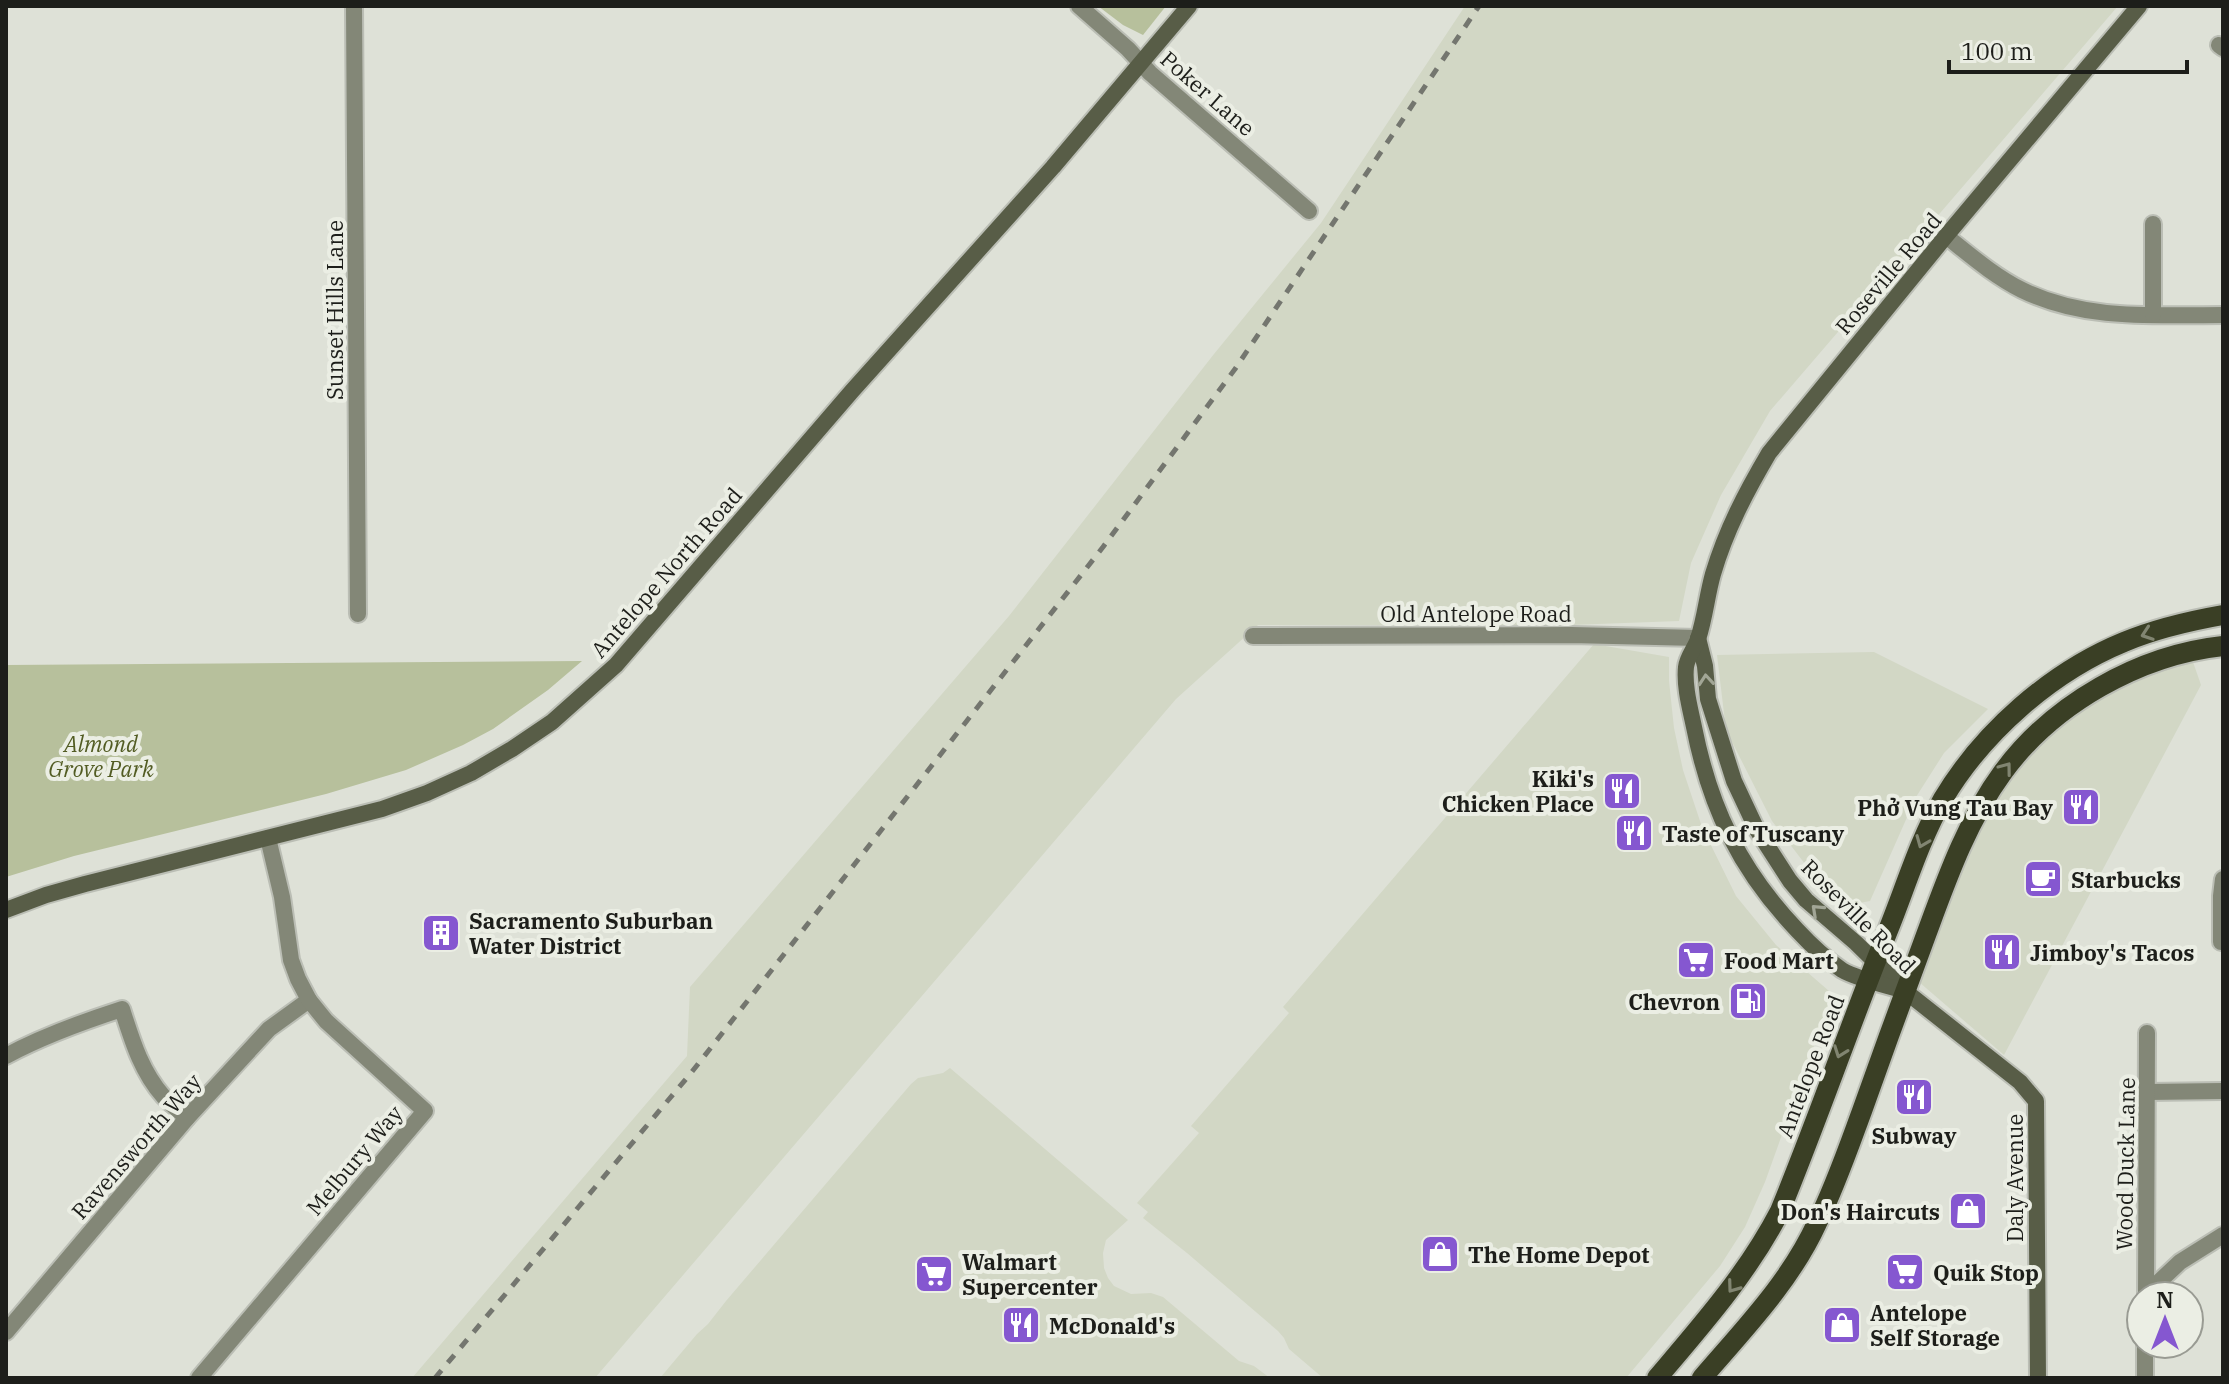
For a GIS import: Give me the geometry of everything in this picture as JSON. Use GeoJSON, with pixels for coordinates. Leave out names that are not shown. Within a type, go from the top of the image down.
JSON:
{"type":"FeatureCollection","features":[{"type":"Feature","properties":{"kind":"main road","name":"Antelope North Road"},"geometry":{"type":"LineString","coordinates":[[6,910],[85,884],[382,809],[471,773],[552,722],[638,642],[852,391],[1053,167],[1189,6]]}},
{"type":"Feature","properties":{"kind":"main road","name":"Roseville Road"},"geometry":{"type":"LineString","coordinates":[[1872,971],[1844,971],[1804,937],[1770,901],[1747,869],[1710,787],[1688,700],[1686,666],[1698,638],[1723,543],[1740,504],[1769,453],[2139,6]]}},
{"type":"Feature","properties":{"kind":"main road","name":"Antelope Road"},"geometry":{"type":"LineString","coordinates":[[1657,1378],[1729,1293],[1767,1237],[1792,1181],[1930,825],[1959,775],[1997,731],[2040,692],[2094,657],[2156,631],[2223,615]]}},
{"type":"Feature","properties":{"kind":"main road","name":"Roseville Road"},"geometry":{"type":"LineString","coordinates":[[1698,638],[1708,699],[1734,781],[1750,817],[1778,863],[1806,900],[1872,971],[1905,991]]}},
{"type":"Feature","properties":{"kind":"main road"},"geometry":{"type":"LineString","coordinates":[[1702,1378],[1756,1315],[1801,1255],[1830,1196],[1963,840],[1988,795],[2021,749],[2061,715],[2109,682],[2167,658],[2200,648],[2223,646]]}},
{"type":"Feature","properties":{"kind":"main road","name":"Daly Avenue"},"geometry":{"type":"LineString","coordinates":[[1905,991],[2020,1082],[2036,1101],[2038,1378]]}},
{"type":"Feature","properties":{"kind":"street","name":"Sunset Hills Lane"},"geometry":{"type":"LineString","coordinates":[[354,6],[358,614]]}},
{"type":"Feature","properties":{"kind":"street","name":"Poker Lane"},"geometry":{"type":"LineString","coordinates":[[1079,6],[1309,211]]}},
{"type":"Feature","properties":{"kind":"street"},"geometry":{"type":"LineString","coordinates":[[2153,224],[2153,315]]}},
{"type":"Feature","properties":{"kind":"street"},"geometry":{"type":"LineString","coordinates":[[1946,236],[1998,276],[2043,299],[2091,312],[2223,315]]}},
{"type":"Feature","properties":{"kind":"street","name":"Old Antelope Road"},"geometry":{"type":"LineString","coordinates":[[1253,636],[1571,635],[1698,638]]}},
{"type":"Feature","properties":{"kind":"street","name":"Melbury Way"},"geometry":{"type":"LineString","coordinates":[[199,1378],[425,1111],[326,1021],[309,1000],[291,960],[282,897],[268,838]]}},
{"type":"Feature","properties":{"kind":"street"},"geometry":{"type":"LineString","coordinates":[[2222,942],[2223,879]]}},
{"type":"Feature","properties":{"kind":"street","name":"Ravensworth Way"},"geometry":{"type":"LineString","coordinates":[[6,1332],[187,1118],[269,1029],[309,1000]]}},
{"type":"Feature","properties":{"kind":"street"},"geometry":{"type":"LineString","coordinates":[[6,1056],[73,1025],[122,1009],[148,1076],[163,1096],[187,1118]]}},
{"type":"Feature","properties":{"kind":"street","name":"Wood Duck Lane"},"geometry":{"type":"LineString","coordinates":[[2146,1280],[2147,1033]]}},
{"type":"Feature","properties":{"kind":"street"},"geometry":{"type":"LineString","coordinates":[[2148,1092],[2223,1091]]}},
{"type":"Feature","properties":{"kind":"street"},"geometry":{"type":"LineString","coordinates":[[2161,1280],[2180,1262],[2223,1235]]}},
{"type":"Feature","properties":{"kind":"shaded area"},"geometry":{"type":"Polygon","coordinates":[[[1465,6],[2118,6],[1770,411],[1721,495],[1691,563],[1679,621],[1570,625],[1258,625],[1176,699],[595,1378],[412,1378],[687,1056],[690,987],[1009,616],[1321,223],[1465,6]]]}},
{"type":"Feature","properties":{"kind":"shaded area"},"geometry":{"type":"Polygon","coordinates":[[[1594,644],[1669,657],[1674,728],[1683,770],[1702,827],[1736,896],[1776,945],[1829,991],[1831,1009],[1813,1048],[1765,1182],[1745,1227],[1720,1266],[1626,1378],[1323,1378],[1289,1349],[1278,1331],[1143,1218],[1148,1212],[1137,1203],[1199,1133],[1191,1126],[1289,1013],[1283,1007],[1594,644]]]}},
{"type":"Feature","properties":{"kind":"shaded area"},"geometry":{"type":"Polygon","coordinates":[[[1874,652],[1988,709],[1944,753],[1916,797],[1870,901],[1838,907],[1772,821],[1726,730],[1717,655],[1874,652]]]}},
{"type":"Feature","properties":{"kind":"shaded area"},"geometry":{"type":"Polygon","coordinates":[[[2192,659],[2201,685],[2004,1055],[1919,982],[1971,844],[2000,788],[2036,742],[2095,700],[2143,676],[2192,659]]]}},
{"type":"Feature","properties":{"kind":"shaded area"},"geometry":{"type":"Polygon","coordinates":[[[950,1068],[1128,1220],[1106,1240],[1103,1253],[1104,1268],[1114,1286],[1131,1294],[1151,1293],[1163,1297],[1239,1361],[1254,1366],[1270,1378],[660,1378],[911,1084],[918,1078],[943,1073],[950,1068]]]}},
{"type":"Feature","properties":{"kind":"green space"},"geometry":{"type":"Polygon","coordinates":[[[1098,6],[1166,6],[1143,35],[1123,25],[1098,6]]]}},
{"type":"Feature","properties":{"kind":"green space","name":"Almond Grove Park"},"geometry":{"type":"Polygon","coordinates":[[[582,661],[548,690],[493,729],[406,770],[326,794],[74,856],[6,877],[6,665],[582,661]]]}},
{"type":"Feature","properties":{"kind":"railway"},"geometry":{"type":"LineString","coordinates":[[435,1378],[691,1073],[1103,547],[1235,369],[1479,6]]}},
{"type":"Feature","properties":{"kind":"place","name":"Kiki's Chicken Place"},"geometry":{"type":"Point","coordinates":[1622,791]}},
{"type":"Feature","properties":{"kind":"place","name":"Phở Vung Tau Bay"},"geometry":{"type":"Point","coordinates":[2081,807]}},
{"type":"Feature","properties":{"kind":"place","name":"Taste of Tuscany"},"geometry":{"type":"Point","coordinates":[1634,833]}},
{"type":"Feature","properties":{"kind":"place","name":"Starbucks"},"geometry":{"type":"Point","coordinates":[2043,879]}},
{"type":"Feature","properties":{"kind":"place","name":"Sacramento Suburban Water District"},"geometry":{"type":"Point","coordinates":[441,933]}},
{"type":"Feature","properties":{"kind":"place","name":"Jimboy's Tacos"},"geometry":{"type":"Point","coordinates":[2002,952]}},
{"type":"Feature","properties":{"kind":"place","name":"Food Mart"},"geometry":{"type":"Point","coordinates":[1696,960]}},
{"type":"Feature","properties":{"kind":"place","name":"Chevron"},"geometry":{"type":"Point","coordinates":[1748,1001]}},
{"type":"Feature","properties":{"kind":"place","name":"Subway"},"geometry":{"type":"Point","coordinates":[1914,1097]}},
{"type":"Feature","properties":{"kind":"place","name":"Don's Haircuts"},"geometry":{"type":"Point","coordinates":[1968,1211]}},
{"type":"Feature","properties":{"kind":"place","name":"The Home Depot"},"geometry":{"type":"Point","coordinates":[1440,1254]}},
{"type":"Feature","properties":{"kind":"place","name":"Quik Stop"},"geometry":{"type":"Point","coordinates":[1905,1272]}},
{"type":"Feature","properties":{"kind":"place","name":"Walmart Supercenter"},"geometry":{"type":"Point","coordinates":[934,1274]}},
{"type":"Feature","properties":{"kind":"place","name":"McDonald's"},"geometry":{"type":"Point","coordinates":[1021,1325]}},
{"type":"Feature","properties":{"kind":"place","name":"Antelope Self Storage"},"geometry":{"type":"Point","coordinates":[1842,1325]}}]}
